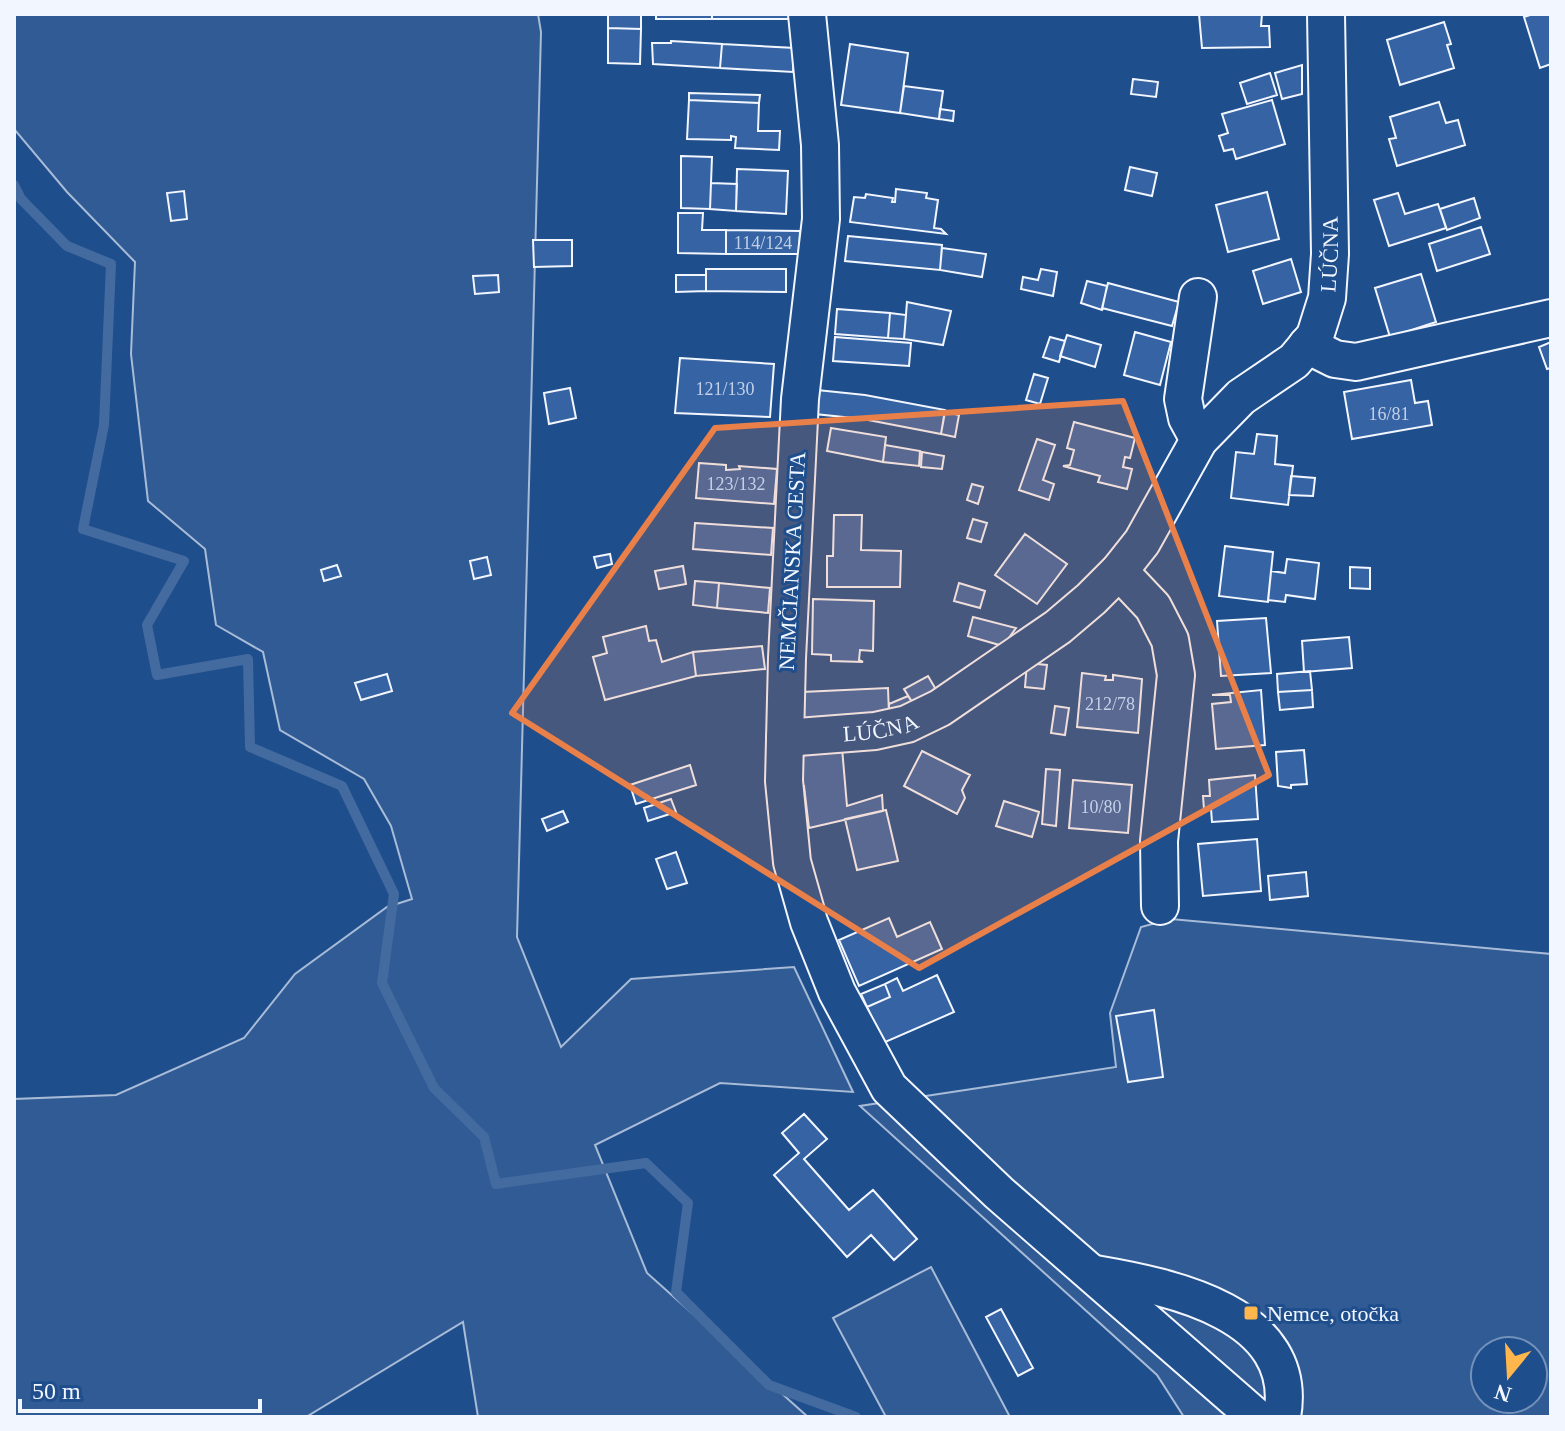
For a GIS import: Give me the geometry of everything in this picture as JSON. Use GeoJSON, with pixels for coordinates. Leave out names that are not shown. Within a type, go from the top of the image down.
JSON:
{"type":"FeatureCollection","features":[{"type":"Feature","properties":{"kind":"street","name":"NEMČIANSKA CESTA"},"geometry":{"type":"LineString","coordinates":[[807,14],[820,145],[821,219],[800,399],[784,781],[792,862],[809,922],[837,992],[889,1088],[938,1137],[1256,1417]]}},
{"type":"Feature","properties":{"kind":"street","name":"LÚČNA"},"geometry":{"type":"LineString","coordinates":[[785,738],[875,731],[907,724],[940,708],[1058,627],[1119,571],[1142,542],[1199,440],[1241,397],[1294,361],[1315,336],[1327,298],[1330,254],[1326,14]]}},
{"type":"Feature","properties":{"kind":"street"},"geometry":{"type":"LineString","coordinates":[[1198,297],[1183,399],[1187,418],[1199,440]]}},
{"type":"Feature","properties":{"kind":"street"},"geometry":{"type":"LineString","coordinates":[[1307,345],[1335,359],[1356,362],[1551,318]]}},
{"type":"Feature","properties":{"kind":"street"},"geometry":{"type":"LineString","coordinates":[[1119,571],[1153,607],[1170,640],[1176,675],[1159,841],[1160,906]]}},
{"type":"Feature","properties":{"kind":"street"},"geometry":{"type":"LineString","coordinates":[[1093,1274],[1147,1283],[1193,1297],[1226,1312],[1252,1330],[1270,1350],[1281,1370],[1285,1396],[1282,1417]]}},
{"type":"Feature","properties":{"kind":"highlighted area"},"geometry":{"type":"Polygon","coordinates":[[[1123,401],[1269,775],[919,968],[512,713],[715,428],[1123,401]]]}},
{"type":"Feature","properties":{"kind":"shaded area"},"geometry":{"type":"Polygon","coordinates":[[[14,14],[538,14],[541,32],[517,937],[561,1047],[631,979],[794,967],[853,1092],[720,1083],[595,1145],[647,1273],[808,1417],[478,1417],[463,1322],[306,1417],[14,1417],[14,1099],[116,1095],[244,1038],[295,974],[387,907],[412,899],[391,826],[364,779],[280,730],[263,652],[216,625],[205,549],[148,501],[131,354],[135,262],[67,192],[14,129],[14,14]]]}},
{"type":"Feature","properties":{"kind":"shaded area"},"geometry":{"type":"Polygon","coordinates":[[[1171,919],[1551,954],[1551,1417],[1184,1417],[1157,1375],[860,1106],[1116,1067],[1110,1013],[1141,927],[1171,919]]]}},
{"type":"Feature","properties":{"kind":"shaded area"},"geometry":{"type":"Polygon","coordinates":[[[931,1267],[1010,1417],[886,1417],[833,1318],[931,1267]]]}},
{"type":"Feature","properties":{"kind":"building"},"geometry":{"type":"Polygon","coordinates":[[[608,14],[641,14],[641,29],[608,28],[608,14]]]}},
{"type":"Feature","properties":{"kind":"building"},"geometry":{"type":"Polygon","coordinates":[[[656,14],[712,14],[712,19],[656,19],[656,14]]]}},
{"type":"Feature","properties":{"kind":"building"},"geometry":{"type":"Polygon","coordinates":[[[712,14],[790,14],[790,19],[712,19],[712,14]]]}},
{"type":"Feature","properties":{"kind":"building"},"geometry":{"type":"Polygon","coordinates":[[[1199,14],[1262,14],[1261,26],[1269,26],[1270,47],[1202,48],[1199,14]]]}},
{"type":"Feature","properties":{"kind":"building"},"geometry":{"type":"Polygon","coordinates":[[[1551,14],[1551,64],[1540,68],[1524,17],[1551,14]]]}},
{"type":"Feature","properties":{"kind":"building"},"geometry":{"type":"Polygon","coordinates":[[[1444,22],[1454,68],[1400,85],[1387,40],[1444,22]]]}},
{"type":"Feature","properties":{"kind":"building"},"geometry":{"type":"Polygon","coordinates":[[[608,28],[641,29],[640,64],[608,63],[608,28]]]}},
{"type":"Feature","properties":{"kind":"building"},"geometry":{"type":"Polygon","coordinates":[[[652,43],[722,44],[720,68],[653,64],[652,43]]]}},
{"type":"Feature","properties":{"kind":"building"},"geometry":{"type":"Polygon","coordinates":[[[722,44],[795,48],[793,72],[720,68],[722,44]]]}},
{"type":"Feature","properties":{"kind":"building"},"geometry":{"type":"Polygon","coordinates":[[[850,44],[908,53],[900,113],[841,105],[850,44]]]}},
{"type":"Feature","properties":{"kind":"building"},"geometry":{"type":"Polygon","coordinates":[[[1302,65],[1302,94],[1282,99],[1275,73],[1302,65]]]}},
{"type":"Feature","properties":{"kind":"building"},"geometry":{"type":"Polygon","coordinates":[[[1270,73],[1277,95],[1247,104],[1240,83],[1270,73]]]}},
{"type":"Feature","properties":{"kind":"building"},"geometry":{"type":"Polygon","coordinates":[[[1133,79],[1158,82],[1156,97],[1131,94],[1133,79]]]}},
{"type":"Feature","properties":{"kind":"building"},"geometry":{"type":"Polygon","coordinates":[[[904,86],[943,91],[939,119],[900,113],[904,86]]]}},
{"type":"Feature","properties":{"kind":"building"},"geometry":{"type":"Polygon","coordinates":[[[689,93],[760,95],[759,103],[689,100],[689,93]]]}},
{"type":"Feature","properties":{"kind":"building"},"geometry":{"type":"Polygon","coordinates":[[[689,100],[759,103],[758,131],[780,131],[779,150],[735,148],[736,137],[731,136],[731,140],[687,139],[689,100]]]}},
{"type":"Feature","properties":{"kind":"building"},"geometry":{"type":"Polygon","coordinates":[[[1272,100],[1285,144],[1236,159],[1233,149],[1224,151],[1219,136],[1228,133],[1222,114],[1272,100]]]}},
{"type":"Feature","properties":{"kind":"building"},"geometry":{"type":"Polygon","coordinates":[[[1439,102],[1446,123],[1458,120],[1465,145],[1397,166],[1389,139],[1396,138],[1390,117],[1439,102]]]}},
{"type":"Feature","properties":{"kind":"building"},"geometry":{"type":"Polygon","coordinates":[[[940,109],[954,111],[953,121],[939,119],[940,109]]]}},
{"type":"Feature","properties":{"kind":"building"},"geometry":{"type":"Polygon","coordinates":[[[681,156],[712,157],[710,209],[681,208],[681,156]]]}},
{"type":"Feature","properties":{"kind":"building"},"geometry":{"type":"Polygon","coordinates":[[[1130,167],[1157,173],[1152,196],[1125,190],[1130,167]]]}},
{"type":"Feature","properties":{"kind":"building"},"geometry":{"type":"Polygon","coordinates":[[[737,169],[788,171],[786,214],[736,211],[737,169]]]}},
{"type":"Feature","properties":{"kind":"building"},"geometry":{"type":"Polygon","coordinates":[[[711,183],[737,184],[736,211],[710,209],[711,183]]]}},
{"type":"Feature","properties":{"kind":"building"},"geometry":{"type":"Polygon","coordinates":[[[896,189],[927,193],[926,198],[938,200],[934,228],[946,234],[850,222],[854,197],[865,198],[866,194],[893,198],[892,202],[895,202],[896,189]]]}},
{"type":"Feature","properties":{"kind":"building"},"geometry":{"type":"Polygon","coordinates":[[[184,191],[187,219],[171,221],[167,193],[184,191]]]}},
{"type":"Feature","properties":{"kind":"building"},"geometry":{"type":"Polygon","coordinates":[[[1267,192],[1279,239],[1228,252],[1216,205],[1267,192]]]}},
{"type":"Feature","properties":{"kind":"building"},"geometry":{"type":"Polygon","coordinates":[[[1398,193],[1405,214],[1438,204],[1446,228],[1389,246],[1374,200],[1398,193]]]}},
{"type":"Feature","properties":{"kind":"building"},"geometry":{"type":"Polygon","coordinates":[[[1474,198],[1480,218],[1447,230],[1440,209],[1474,198]]]}},
{"type":"Feature","properties":{"kind":"building"},"geometry":{"type":"Polygon","coordinates":[[[678,213],[703,213],[702,230],[726,230],[726,254],[678,253],[678,213]]]}},
{"type":"Feature","properties":{"kind":"building"},"geometry":{"type":"Polygon","coordinates":[[[1481,227],[1490,254],[1437,271],[1429,244],[1481,227]]]}},
{"type":"Feature","properties":{"kind":"building"},"geometry":{"type":"Polygon","coordinates":[[[726,230],[800,231],[799,254],[726,254],[726,230]]]}},
{"type":"Feature","properties":{"kind":"building"},"geometry":{"type":"Polygon","coordinates":[[[848,236],[942,245],[940,270],[845,261],[848,236]]]}},
{"type":"Feature","properties":{"kind":"building"},"geometry":{"type":"Polygon","coordinates":[[[533,240],[572,240],[572,266],[534,267],[533,240]]]}},
{"type":"Feature","properties":{"kind":"building"},"geometry":{"type":"Polygon","coordinates":[[[942,248],[986,254],[982,277],[940,270],[942,248]]]}},
{"type":"Feature","properties":{"kind":"building"},"geometry":{"type":"Polygon","coordinates":[[[1291,259],[1301,292],[1263,304],[1253,271],[1291,259]]]}},
{"type":"Feature","properties":{"kind":"building"},"geometry":{"type":"Polygon","coordinates":[[[706,269],[786,269],[786,292],[706,291],[706,269]]]}},
{"type":"Feature","properties":{"kind":"building"},"geometry":{"type":"Polygon","coordinates":[[[1041,269],[1057,272],[1053,296],[1021,289],[1023,277],[1038,280],[1041,269]]]}},
{"type":"Feature","properties":{"kind":"building"},"geometry":{"type":"Polygon","coordinates":[[[1421,274],[1436,322],[1390,337],[1375,288],[1421,274]]]}},
{"type":"Feature","properties":{"kind":"building"},"geometry":{"type":"Polygon","coordinates":[[[498,275],[499,292],[475,294],[473,276],[498,275]]]}},
{"type":"Feature","properties":{"kind":"building"},"geometry":{"type":"Polygon","coordinates":[[[676,275],[706,275],[706,291],[676,292],[676,275]]]}},
{"type":"Feature","properties":{"kind":"building"},"geometry":{"type":"Polygon","coordinates":[[[1087,281],[1107,286],[1102,310],[1081,303],[1087,281]]]}},
{"type":"Feature","properties":{"kind":"building"},"geometry":{"type":"Polygon","coordinates":[[[1108,283],[1179,302],[1172,326],[1102,308],[1108,283]]]}},
{"type":"Feature","properties":{"kind":"building"},"geometry":{"type":"Polygon","coordinates":[[[907,302],[951,311],[943,345],[904,339],[907,302]]]}},
{"type":"Feature","properties":{"kind":"building"},"geometry":{"type":"Polygon","coordinates":[[[837,309],[890,313],[888,338],[835,334],[837,309]]]}},
{"type":"Feature","properties":{"kind":"building"},"geometry":{"type":"Polygon","coordinates":[[[890,313],[906,315],[904,339],[888,338],[890,313]]]}},
{"type":"Feature","properties":{"kind":"building"},"geometry":{"type":"Polygon","coordinates":[[[1135,332],[1171,342],[1160,385],[1124,375],[1135,332]]]}},
{"type":"Feature","properties":{"kind":"building"},"geometry":{"type":"Polygon","coordinates":[[[1067,335],[1101,345],[1095,367],[1060,356],[1067,335]]]}},
{"type":"Feature","properties":{"kind":"building"},"geometry":{"type":"Polygon","coordinates":[[[835,337],[911,343],[909,366],[833,361],[835,337]]]}},
{"type":"Feature","properties":{"kind":"building"},"geometry":{"type":"Polygon","coordinates":[[[1050,337],[1065,341],[1059,362],[1043,357],[1050,337]]]}},
{"type":"Feature","properties":{"kind":"building"},"geometry":{"type":"Polygon","coordinates":[[[1551,342],[1551,368],[1547,369],[1539,347],[1551,342]]]}},
{"type":"Feature","properties":{"kind":"building"},"geometry":{"type":"Polygon","coordinates":[[[680,358],[774,364],[770,417],[675,413],[680,358]]]}},
{"type":"Feature","properties":{"kind":"building"},"geometry":{"type":"Polygon","coordinates":[[[1034,374],[1048,378],[1040,404],[1026,400],[1034,374]]]}},
{"type":"Feature","properties":{"kind":"building"},"geometry":{"type":"Polygon","coordinates":[[[1411,380],[1415,403],[1428,401],[1432,425],[1352,439],[1344,392],[1411,380]]]}},
{"type":"Feature","properties":{"kind":"building"},"geometry":{"type":"Polygon","coordinates":[[[570,388],[576,418],[549,424],[544,393],[570,388]]]}},
{"type":"Feature","properties":{"kind":"building"},"geometry":{"type":"Polygon","coordinates":[[[817,390],[865,395],[945,410],[941,434],[863,419],[815,414],[817,390]]]}},
{"type":"Feature","properties":{"kind":"building"},"geometry":{"type":"Polygon","coordinates":[[[945,412],[959,415],[955,437],[941,434],[945,412]]]}},
{"type":"Feature","properties":{"kind":"building"},"geometry":{"type":"Polygon","coordinates":[[[1074,422],[1135,438],[1130,458],[1125,457],[1123,467],[1132,469],[1127,489],[1098,482],[1100,476],[1063,466],[1070,465],[1074,450],[1067,448],[1074,422]]]}},
{"type":"Feature","properties":{"kind":"building"},"geometry":{"type":"Polygon","coordinates":[[[831,428],[886,437],[883,462],[827,451],[831,428]]]}},
{"type":"Feature","properties":{"kind":"building"},"geometry":{"type":"Polygon","coordinates":[[[1257,434],[1277,436],[1275,464],[1293,466],[1288,505],[1231,498],[1236,452],[1254,454],[1257,434]]]}},
{"type":"Feature","properties":{"kind":"building"},"geometry":{"type":"Polygon","coordinates":[[[1037,439],[1055,445],[1043,480],[1054,484],[1049,500],[1019,490],[1037,439]]]}},
{"type":"Feature","properties":{"kind":"building"},"geometry":{"type":"Polygon","coordinates":[[[885,445],[920,451],[919,466],[883,462],[885,445]]]}},
{"type":"Feature","properties":{"kind":"building"},"geometry":{"type":"Polygon","coordinates":[[[922,452],[944,456],[942,469],[921,467],[922,452]]]}},
{"type":"Feature","properties":{"kind":"building"},"geometry":{"type":"Polygon","coordinates":[[[699,463],[726,465],[726,470],[740,469],[739,466],[777,469],[774,504],[696,498],[699,463]]]}},
{"type":"Feature","properties":{"kind":"building"},"geometry":{"type":"Polygon","coordinates":[[[1291,476],[1315,478],[1313,496],[1289,495],[1291,476]]]}},
{"type":"Feature","properties":{"kind":"building"},"geometry":{"type":"Polygon","coordinates":[[[972,484],[983,487],[978,504],[967,500],[972,484]]]}},
{"type":"Feature","properties":{"kind":"building"},"geometry":{"type":"Polygon","coordinates":[[[834,515],[862,515],[861,550],[901,551],[900,587],[827,587],[827,556],[833,556],[834,515]]]}},
{"type":"Feature","properties":{"kind":"building"},"geometry":{"type":"Polygon","coordinates":[[[973,519],[987,523],[981,542],[967,538],[973,519]]]}},
{"type":"Feature","properties":{"kind":"building"},"geometry":{"type":"Polygon","coordinates":[[[695,523],[773,528],[771,555],[693,549],[695,523]]]}},
{"type":"Feature","properties":{"kind":"building"},"geometry":{"type":"Polygon","coordinates":[[[1025,534],[1067,564],[1037,604],[995,575],[1025,534]]]}},
{"type":"Feature","properties":{"kind":"building"},"geometry":{"type":"Polygon","coordinates":[[[1225,546],[1273,552],[1268,602],[1219,596],[1225,546]]]}},
{"type":"Feature","properties":{"kind":"building"},"geometry":{"type":"Polygon","coordinates":[[[610,554],[612,564],[597,568],[594,557],[610,554]]]}},
{"type":"Feature","properties":{"kind":"building"},"geometry":{"type":"Polygon","coordinates":[[[487,557],[491,575],[474,579],[470,561],[487,557]]]}},
{"type":"Feature","properties":{"kind":"building"},"geometry":{"type":"Polygon","coordinates":[[[1287,559],[1319,563],[1315,599],[1286,595],[1285,602],[1268,600],[1271,571],[1285,573],[1287,559]]]}},
{"type":"Feature","properties":{"kind":"building"},"geometry":{"type":"Polygon","coordinates":[[[337,565],[341,576],[324,581],[321,570],[337,565]]]}},
{"type":"Feature","properties":{"kind":"building"},"geometry":{"type":"Polygon","coordinates":[[[683,566],[686,584],[659,589],[655,571],[683,566]]]}},
{"type":"Feature","properties":{"kind":"building"},"geometry":{"type":"Polygon","coordinates":[[[1350,567],[1370,568],[1370,589],[1350,588],[1350,567]]]}},
{"type":"Feature","properties":{"kind":"building"},"geometry":{"type":"Polygon","coordinates":[[[695,581],[719,583],[717,608],[693,605],[695,581]]]}},
{"type":"Feature","properties":{"kind":"building"},"geometry":{"type":"Polygon","coordinates":[[[719,583],[770,588],[768,613],[717,608],[719,583]]]}},
{"type":"Feature","properties":{"kind":"building"},"geometry":{"type":"Polygon","coordinates":[[[959,583],[985,591],[980,608],[954,601],[959,583]]]}},
{"type":"Feature","properties":{"kind":"building"},"geometry":{"type":"Polygon","coordinates":[[[813,599],[874,601],[873,651],[860,650],[859,660],[863,662],[831,661],[831,655],[812,654],[813,599]]]}},
{"type":"Feature","properties":{"kind":"building"},"geometry":{"type":"Polygon","coordinates":[[[973,617],[1016,628],[1003,646],[968,636],[973,617]]]}},
{"type":"Feature","properties":{"kind":"building"},"geometry":{"type":"Polygon","coordinates":[[[1266,618],[1271,673],[1221,676],[1217,621],[1266,618]]]}},
{"type":"Feature","properties":{"kind":"building"},"geometry":{"type":"Polygon","coordinates":[[[646,626],[649,641],[656,640],[662,662],[693,652],[696,676],[605,700],[593,657],[607,653],[603,637],[646,626]]]}},
{"type":"Feature","properties":{"kind":"building"},"geometry":{"type":"Polygon","coordinates":[[[1349,637],[1352,668],[1304,672],[1302,641],[1349,637]]]}},
{"type":"Feature","properties":{"kind":"building"},"geometry":{"type":"Polygon","coordinates":[[[762,646],[765,669],[696,676],[693,652],[762,646]]]}},
{"type":"Feature","properties":{"kind":"building"},"geometry":{"type":"Polygon","coordinates":[[[1027,663],[1047,665],[1044,689],[1025,687],[1027,663]]]}},
{"type":"Feature","properties":{"kind":"building"},"geometry":{"type":"Polygon","coordinates":[[[1310,671],[1312,690],[1278,692],[1277,674],[1310,671]]]}},
{"type":"Feature","properties":{"kind":"building"},"geometry":{"type":"Polygon","coordinates":[[[1082,673],[1106,676],[1105,680],[1113,680],[1113,675],[1142,679],[1138,733],[1077,727],[1082,673]]]}},
{"type":"Feature","properties":{"kind":"building"},"geometry":{"type":"Polygon","coordinates":[[[387,674],[392,691],[361,700],[355,683],[387,674]]]}},
{"type":"Feature","properties":{"kind":"building"},"geometry":{"type":"Polygon","coordinates":[[[928,676],[938,693],[914,705],[904,689],[928,676]]]}},
{"type":"Feature","properties":{"kind":"building"},"geometry":{"type":"Polygon","coordinates":[[[888,688],[889,715],[803,719],[802,692],[888,688]]]}},
{"type":"Feature","properties":{"kind":"building"},"geometry":{"type":"Polygon","coordinates":[[[1261,690],[1265,745],[1216,749],[1212,704],[1231,702],[1230,695],[1212,695],[1261,690]]]}},
{"type":"Feature","properties":{"kind":"building"},"geometry":{"type":"Polygon","coordinates":[[[1312,690],[1313,707],[1280,710],[1278,692],[1312,690]]]}},
{"type":"Feature","properties":{"kind":"building"},"geometry":{"type":"Polygon","coordinates":[[[908,696],[914,705],[889,715],[889,704],[908,696]]]}},
{"type":"Feature","properties":{"kind":"building"},"geometry":{"type":"Polygon","coordinates":[[[1055,706],[1069,708],[1065,735],[1051,733],[1055,706]]]}},
{"type":"Feature","properties":{"kind":"building"},"geometry":{"type":"Polygon","coordinates":[[[842,748],[847,806],[882,795],[883,811],[809,828],[804,786],[801,786],[800,749],[842,748]]]}},
{"type":"Feature","properties":{"kind":"building"},"geometry":{"type":"Polygon","coordinates":[[[1304,750],[1307,784],[1291,785],[1291,788],[1278,786],[1276,752],[1304,750]]]}},
{"type":"Feature","properties":{"kind":"building"},"geometry":{"type":"Polygon","coordinates":[[[922,751],[970,775],[962,790],[965,798],[957,814],[904,786],[922,751]]]}},
{"type":"Feature","properties":{"kind":"building"},"geometry":{"type":"Polygon","coordinates":[[[690,765],[696,785],[636,804],[630,785],[690,765]]]}},
{"type":"Feature","properties":{"kind":"building"},"geometry":{"type":"Polygon","coordinates":[[[1046,769],[1060,770],[1056,826],[1042,824],[1046,769]]]}},
{"type":"Feature","properties":{"kind":"building"},"geometry":{"type":"Polygon","coordinates":[[[1255,775],[1258,819],[1212,822],[1211,809],[1204,809],[1203,796],[1210,796],[1209,780],[1255,775]]]}},
{"type":"Feature","properties":{"kind":"building"},"geometry":{"type":"Polygon","coordinates":[[[1073,780],[1132,785],[1128,833],[1069,828],[1073,780]]]}},
{"type":"Feature","properties":{"kind":"building"},"geometry":{"type":"Polygon","coordinates":[[[671,799],[676,812],[648,821],[644,808],[671,799]]]}},
{"type":"Feature","properties":{"kind":"building"},"geometry":{"type":"Polygon","coordinates":[[[1004,801],[1039,812],[1032,837],[996,826],[1004,801]]]}},
{"type":"Feature","properties":{"kind":"building"},"geometry":{"type":"Polygon","coordinates":[[[886,810],[898,861],[857,870],[845,819],[886,810]]]}},
{"type":"Feature","properties":{"kind":"building"},"geometry":{"type":"Polygon","coordinates":[[[563,811],[568,822],[547,831],[542,819],[563,811]]]}},
{"type":"Feature","properties":{"kind":"building"},"geometry":{"type":"Polygon","coordinates":[[[1257,839],[1261,891],[1203,896],[1198,844],[1257,839]]]}},
{"type":"Feature","properties":{"kind":"building"},"geometry":{"type":"Polygon","coordinates":[[[676,852],[687,883],[667,889],[656,859],[676,852]]]}},
{"type":"Feature","properties":{"kind":"building"},"geometry":{"type":"Polygon","coordinates":[[[1306,872],[1308,896],[1270,900],[1268,876],[1306,872]]]}},
{"type":"Feature","properties":{"kind":"building"},"geometry":{"type":"Polygon","coordinates":[[[889,918],[897,937],[930,922],[942,949],[859,986],[839,940],[889,918]]]}},
{"type":"Feature","properties":{"kind":"building"},"geometry":{"type":"Polygon","coordinates":[[[937,975],[954,1012],[883,1043],[867,1007],[890,997],[885,984],[897,978],[903,991],[937,975]]]}},
{"type":"Feature","properties":{"kind":"building"},"geometry":{"type":"Polygon","coordinates":[[[885,984],[890,997],[867,1007],[861,994],[885,984]]]}},
{"type":"Feature","properties":{"kind":"building"},"geometry":{"type":"Polygon","coordinates":[[[1154,1010],[1163,1077],[1128,1082],[1116,1016],[1154,1010]]]}},
{"type":"Feature","properties":{"kind":"building"},"geometry":{"type":"Polygon","coordinates":[[[804,1114],[827,1139],[804,1159],[849,1210],[873,1190],[917,1239],[894,1260],[871,1235],[847,1257],[774,1175],[799,1153],[782,1133],[804,1114]]]}},
{"type":"Feature","properties":{"kind":"building"},"geometry":{"type":"Polygon","coordinates":[[[1001,1309],[1033,1368],[1018,1376],[986,1317],[1001,1309]]]}},
{"type":"Feature","properties":{"kind":"waterway"},"geometry":{"type":"LineString","coordinates":[[14,185],[21,199],[67,246],[111,264],[104,425],[83,529],[184,561],[147,625],[157,675],[248,659],[250,747],[342,786],[394,894],[382,983],[434,1088],[484,1137],[496,1184],[646,1163],[688,1203],[676,1292],[769,1385],[856,1417]]}},
{"type":"Feature","properties":{"kind":"place","name":"Nemce, otočka"},"geometry":{"type":"Point","coordinates":[1251,1313]}}]}
